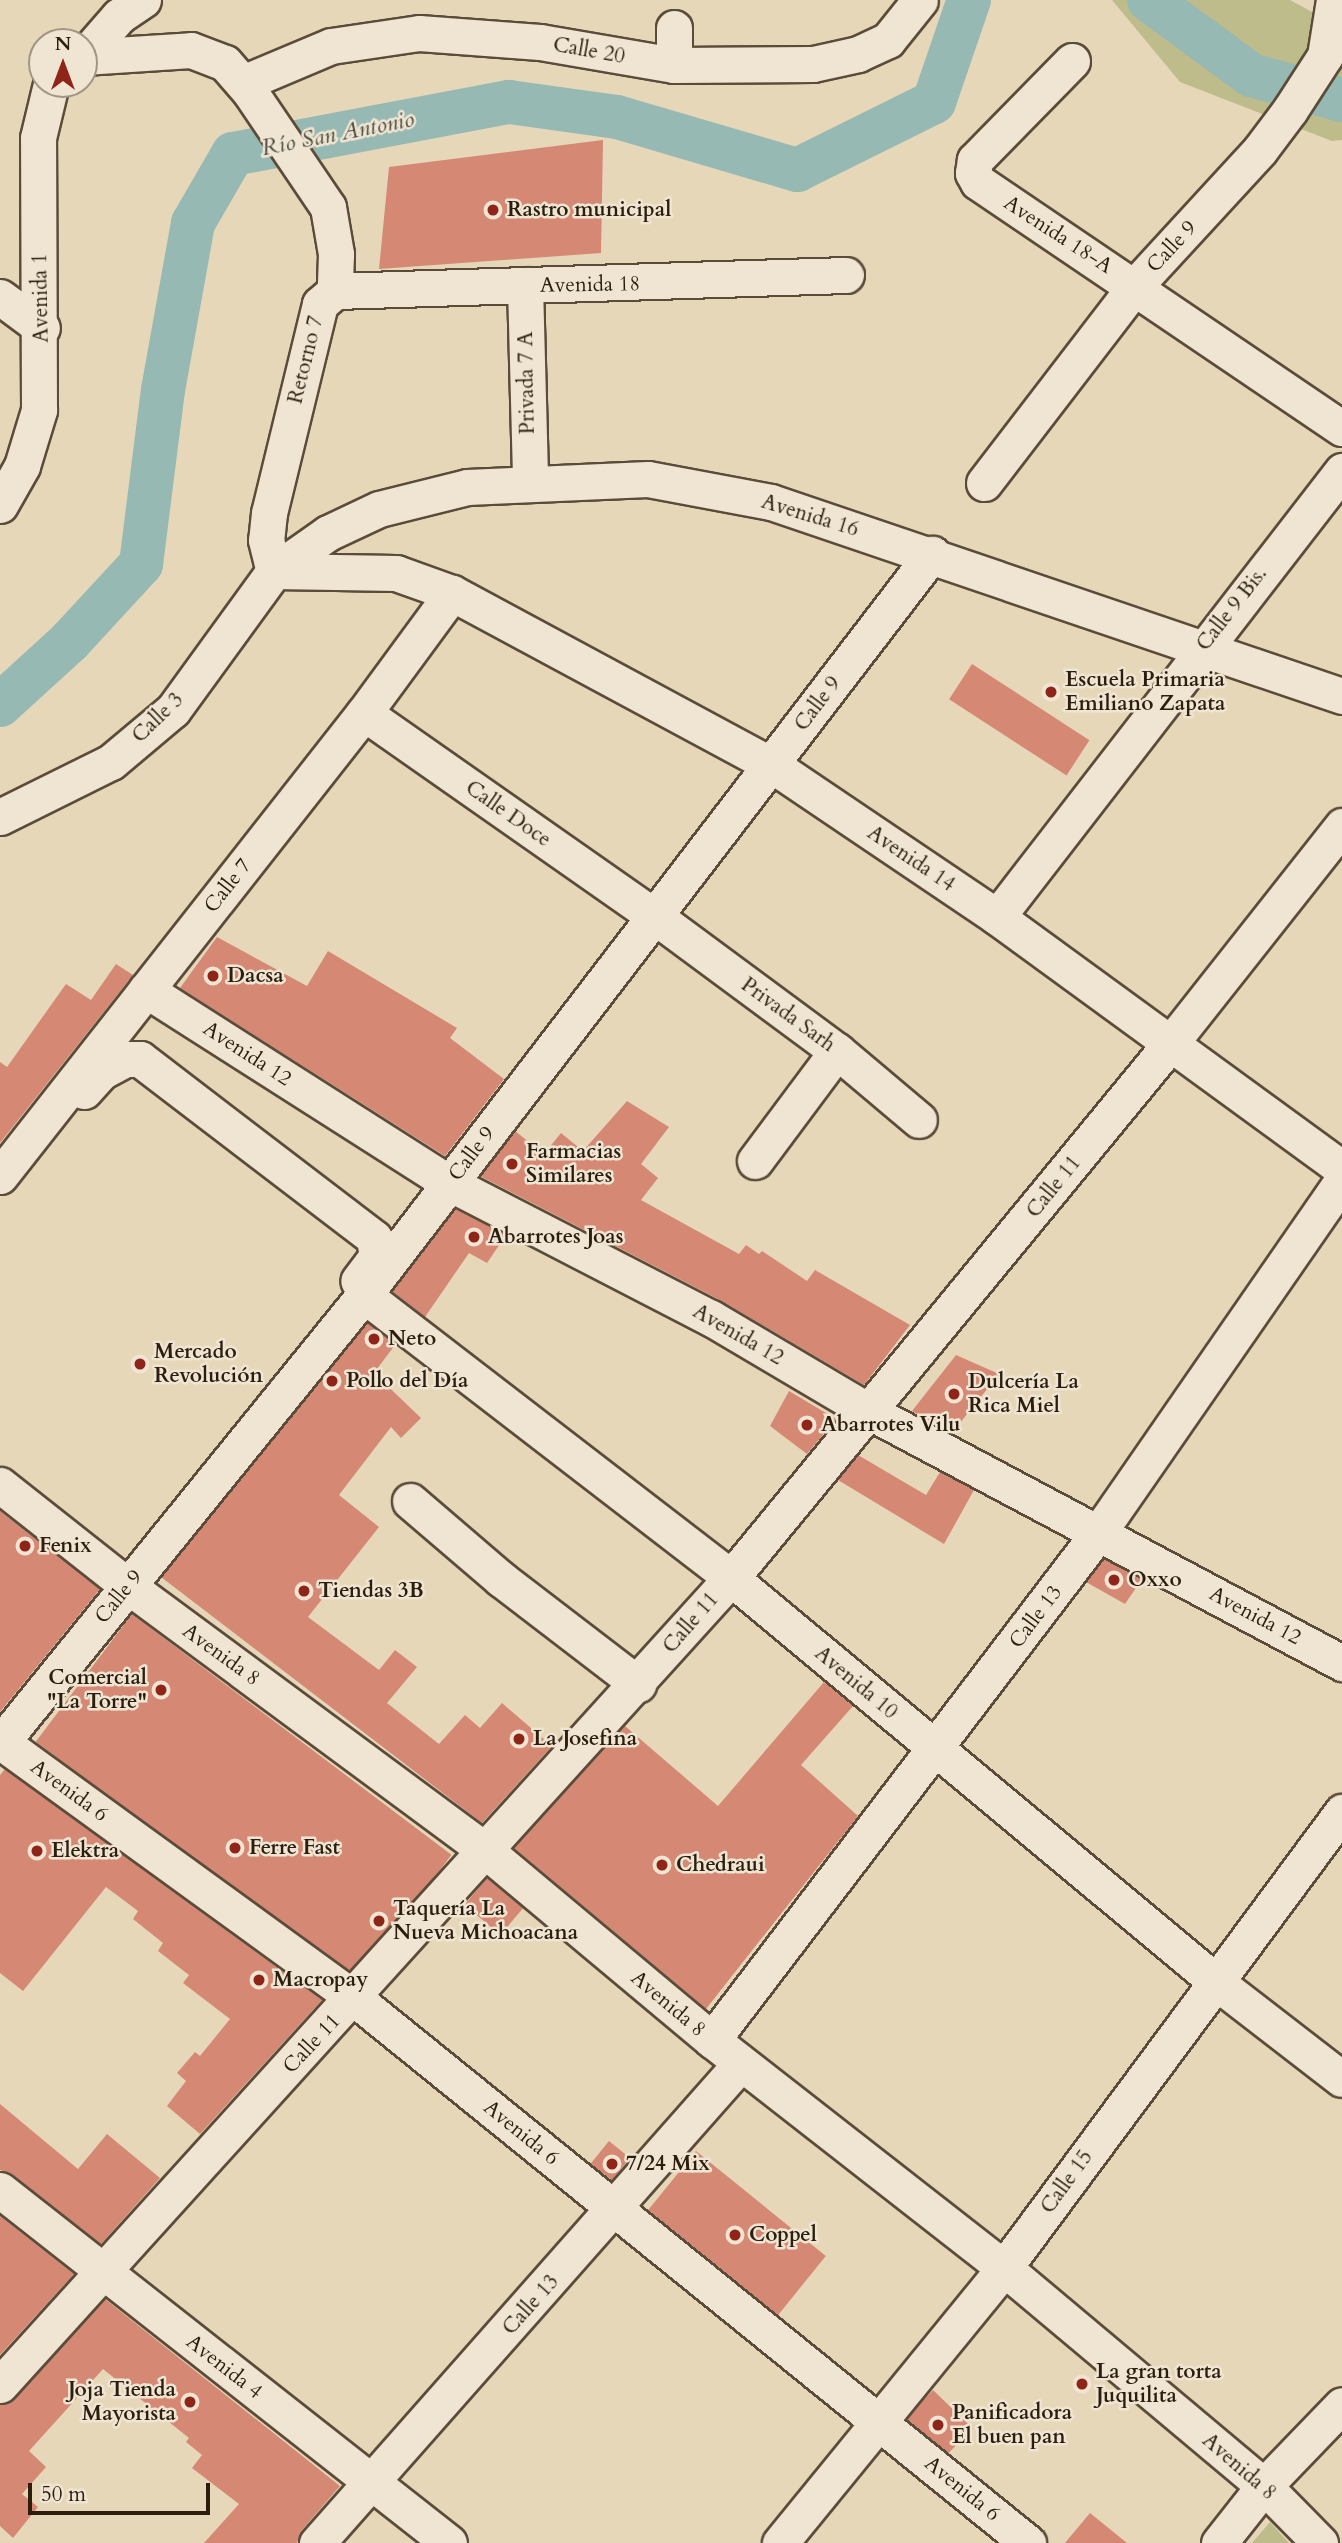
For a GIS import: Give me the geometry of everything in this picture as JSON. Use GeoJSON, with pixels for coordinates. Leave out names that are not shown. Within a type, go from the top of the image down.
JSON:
{"type":"FeatureCollection","features":[{"type":"Feature","properties":{"kind":"street"},"geometry":{"type":"LineString","coordinates":[[98,40],[118,16],[143,0]]}},
{"type":"Feature","properties":{"kind":"street","name":"Calle 20"},"geometry":{"type":"LineString","coordinates":[[246,88],[331,46],[419,33],[540,42],[674,65],[772,67],[838,60],[888,40],[920,0]]}},
{"type":"Feature","properties":{"kind":"street","name":"Calle 9"},"geometry":{"type":"LineString","coordinates":[[984,483],[1135,286],[1260,150],[1325,56],[1334,0]]}},
{"type":"Feature","properties":{"kind":"street"},"geometry":{"type":"LineString","coordinates":[[674,28],[674,65]]}},
{"type":"Feature","properties":{"kind":"street","name":"Retorno 7"},"geometry":{"type":"LineString","coordinates":[[98,56],[191,50],[225,63],[298,160],[328,207],[336,254],[335,291],[320,304],[269,513],[266,540],[274,571]]}},
{"type":"Feature","properties":{"kind":"street","name":"Avenida 18-A"},"geometry":{"type":"LineString","coordinates":[[1072,61],[975,160],[973,173],[978,183],[1135,286],[1342,428]]}},
{"type":"Feature","properties":{"kind":"street","name":"Avenida 1"},"geometry":{"type":"LineString","coordinates":[[0,505],[22,467],[39,410],[42,328],[38,138],[48,98]]}},
{"type":"Feature","properties":{"kind":"street","name":"Avenida 18"},"geometry":{"type":"LineString","coordinates":[[335,291],[846,275]]}},
{"type":"Feature","properties":{"kind":"street","name":"Privada 7 A"},"geometry":{"type":"LineString","coordinates":[[525,285],[530,481]]}},
{"type":"Feature","properties":{"kind":"street"},"geometry":{"type":"LineString","coordinates":[[0,297],[42,328]]}},
{"type":"Feature","properties":{"kind":"street","name":"Calle 9 Bis."},"geometry":{"type":"LineString","coordinates":[[997,917],[1201,648],[1342,471]]}},
{"type":"Feature","properties":{"kind":"street","name":"Avenida 16"},"geometry":{"type":"LineString","coordinates":[[274,571],[328,533],[379,509],[431,493],[530,481],[662,481],[771,502],[932,554],[1342,696]]}},
{"type":"Feature","properties":{"kind":"street","name":"Calle 9"},"geometry":{"type":"LineString","coordinates":[[1,1742],[364,1295],[932,554]]}},
{"type":"Feature","properties":{"kind":"street"},"geometry":{"type":"LineString","coordinates":[[274,571],[396,573],[452,593]]}},
{"type":"Feature","properties":{"kind":"street","name":"Calle 3"},"geometry":{"type":"LineString","coordinates":[[0,817],[111,762],[173,710],[274,571]]}},
{"type":"Feature","properties":{"kind":"street","name":"Avenida 14"},"geometry":{"type":"LineString","coordinates":[[452,593],[772,765],[997,917],[1342,1168]]}},
{"type":"Feature","properties":{"kind":"street","name":"Calle 7"},"geometry":{"type":"LineString","coordinates":[[9,1166],[364,713],[452,593]]}},
{"type":"Feature","properties":{"kind":"street","name":"Calle Doce"},"geometry":{"type":"LineString","coordinates":[[364,713],[653,915]]}},
{"type":"Feature","properties":{"kind":"street","name":"Calle 11"},"geometry":{"type":"LineString","coordinates":[[0,2385],[100,2271],[354,1998],[731,1578],[1170,1045],[1342,826]]}},
{"type":"Feature","properties":{"kind":"street","name":"Privada Sarh"},"geometry":{"type":"LineString","coordinates":[[653,915],[837,1051],[919,1120]]}},
{"type":"Feature","properties":{"kind":"street","name":"Avenida 12"},"geometry":{"type":"LineString","coordinates":[[146,990],[449,1183],[711,1318],[870,1412],[1342,1663]]}},
{"type":"Feature","properties":{"kind":"street"},"geometry":{"type":"LineString","coordinates":[[755,1161],[837,1051]]}},
{"type":"Feature","properties":{"kind":"street"},"geometry":{"type":"LineString","coordinates":[[9,1166],[30,1152],[101,1072],[125,1059],[140,1059],[374,1238],[377,1256],[326,1322],[330,1337]]}},
{"type":"Feature","properties":{"kind":"street","name":"Calle 13"},"geometry":{"type":"LineString","coordinates":[[712,2040],[936,1751],[1100,1532],[1342,1181]]}},
{"type":"Feature","properties":{"kind":"street","name":"Avenida 10"},"geometry":{"type":"LineString","coordinates":[[364,1295],[731,1578],[1215,1981],[1342,2079]]}},
{"type":"Feature","properties":{"kind":"street","name":"Avenida 8"},"geometry":{"type":"LineString","coordinates":[[0,1485],[128,1586],[486,1851],[712,2040],[1004,2268],[1264,2486],[1320,2543]]}},
{"type":"Feature","properties":{"kind":"street"},"geometry":{"type":"LineString","coordinates":[[410,1501],[501,1579],[638,1684]]}},
{"type":"Feature","properties":{"kind":"street","name":"Avenida 6"},"geometry":{"type":"LineString","coordinates":[[1,1742],[354,1998],[1028,2543]]}},
{"type":"Feature","properties":{"kind":"street","name":"Calle 15"},"geometry":{"type":"LineString","coordinates":[[780,2543],[1004,2268],[1342,1812]]}},
{"type":"Feature","properties":{"kind":"street","name":"Calle 13"},"geometry":{"type":"LineString","coordinates":[[317,2543],[616,2210],[741,2063]]}},
{"type":"Feature","properties":{"kind":"street","name":"Avenida 4"},"geometry":{"type":"LineString","coordinates":[[0,2190],[449,2543]]}},
{"type":"Feature","properties":{"kind":"street"},"geometry":{"type":"LineString","coordinates":[[1219,2543],[1264,2486],[1342,2405]]}},
{"type":"Feature","properties":{"kind":"shaded area"},"geometry":{"type":"Polygon","coordinates":[[[1112,0],[1290,0],[1342,28],[1342,140],[1332,141],[1180,82],[1112,0]]]}},
{"type":"Feature","properties":{"kind":"shaded area"},"geometry":{"type":"Polygon","coordinates":[[[1270,2522],[1289,2543],[1252,2543],[1270,2522]]]}},
{"type":"Feature","properties":{"kind":"building","name":"Rastro municipal"},"geometry":{"type":"Polygon","coordinates":[[[603,140],[601,253],[379,269],[389,167],[603,140]]]}},
{"type":"Feature","properties":{"kind":"building"},"geometry":{"type":"Polygon","coordinates":[[[972,664],[1089,740],[1067,775],[949,699],[972,664]]]}},
{"type":"Feature","properties":{"kind":"building"},"geometry":{"type":"Polygon","coordinates":[[[217,937],[307,986],[328,951],[457,1028],[450,1038],[504,1079],[445,1156],[180,988],[217,937]]]}},
{"type":"Feature","properties":{"kind":"building"},"geometry":{"type":"Polygon","coordinates":[[[116,964],[133,975],[0,1143],[0,1062],[7,1067],[66,984],[91,1000],[116,964]]]}},
{"type":"Feature","properties":{"kind":"building"},"geometry":{"type":"Polygon","coordinates":[[[627,1101],[669,1127],[641,1164],[658,1178],[641,1200],[739,1254],[746,1245],[759,1254],[762,1251],[807,1281],[815,1270],[910,1325],[864,1385],[720,1300],[480,1176],[515,1131],[544,1154],[561,1133],[583,1151],[627,1101]]]}},
{"type":"Feature","properties":{"kind":"building"},"geometry":{"type":"Polygon","coordinates":[[[455,1209],[506,1235],[487,1263],[469,1253],[425,1317],[392,1291],[455,1209]]]}},
{"type":"Feature","properties":{"kind":"building"},"geometry":{"type":"Polygon","coordinates":[[[367,1323],[395,1345],[374,1373],[421,1418],[401,1438],[391,1427],[339,1495],[379,1527],[308,1617],[379,1670],[395,1650],[417,1667],[387,1703],[439,1744],[465,1715],[480,1728],[502,1703],[552,1746],[482,1823],[161,1577],[367,1323]]]}},
{"type":"Feature","properties":{"kind":"building","name":"Dulcería La Rica Miel"},"geometry":{"type":"Polygon","coordinates":[[[956,1355],[999,1374],[952,1433],[912,1411],[956,1355]]]}},
{"type":"Feature","properties":{"kind":"building","name":"Abarrotes Vilu"},"geometry":{"type":"Polygon","coordinates":[[[789,1391],[836,1419],[807,1454],[770,1426],[789,1391]]]}},
{"type":"Feature","properties":{"kind":"building"},"geometry":{"type":"Polygon","coordinates":[[[858,1455],[926,1495],[940,1472],[974,1490],[944,1544],[838,1480],[858,1455]]]}},
{"type":"Feature","properties":{"kind":"building","name":"Fenix"},"geometry":{"type":"Polygon","coordinates":[[[0,1511],[100,1589],[0,1712],[0,1511]]]}},
{"type":"Feature","properties":{"kind":"building","name":"Oxxo"},"geometry":{"type":"Polygon","coordinates":[[[1104,1559],[1142,1579],[1125,1604],[1086,1582],[1104,1559]]]}},
{"type":"Feature","properties":{"kind":"building"},"geometry":{"type":"Polygon","coordinates":[[[132,1614],[451,1855],[355,1983],[36,1742],[132,1614]]]}},
{"type":"Feature","properties":{"kind":"building","name":"Chedraui"},"geometry":{"type":"Polygon","coordinates":[[[824,1682],[853,1706],[801,1765],[858,1816],[706,2009],[514,1848],[625,1726],[718,1806],[824,1682]]]}},
{"type":"Feature","properties":{"kind":"building"},"geometry":{"type":"Polygon","coordinates":[[[5,1769],[322,2000],[200,2134],[167,2106],[186,2081],[177,2073],[195,2052],[200,2056],[230,2019],[183,1983],[189,1975],[158,1951],[163,1943],[133,1919],[138,1911],[106,1887],[23,1991],[0,1973],[0,1775],[5,1769]]]}},
{"type":"Feature","properties":{"kind":"building"},"geometry":{"type":"Polygon","coordinates":[[[487,1878],[523,1908],[501,1935],[465,1905],[487,1878]]]}},
{"type":"Feature","properties":{"kind":"building"},"geometry":{"type":"Polygon","coordinates":[[[0,2104],[78,2169],[107,2134],[160,2178],[101,2244],[12,2174],[0,2170],[0,2104]]]}},
{"type":"Feature","properties":{"kind":"building","name":"7/24 Mix"},"geometry":{"type":"Polygon","coordinates":[[[609,2141],[630,2158],[612,2181],[591,2164],[609,2141]]]}},
{"type":"Feature","properties":{"kind":"building","name":"Coppel"},"geometry":{"type":"Polygon","coordinates":[[[696,2151],[826,2256],[778,2315],[648,2210],[696,2151]]]}},
{"type":"Feature","properties":{"kind":"building"},"geometry":{"type":"Polygon","coordinates":[[[0,2216],[74,2274],[0,2355],[0,2216]]]}},
{"type":"Feature","properties":{"kind":"building"},"geometry":{"type":"Polygon","coordinates":[[[105,2299],[340,2486],[302,2530],[297,2543],[204,2543],[239,2504],[192,2468],[202,2455],[186,2442],[189,2438],[103,2369],[29,2451],[46,2467],[22,2494],[38,2507],[13,2538],[0,2526],[0,2405],[15,2399],[105,2299]]]}},
{"type":"Feature","properties":{"kind":"building","name":"Panificadora El buen pan"},"geometry":{"type":"Polygon","coordinates":[[[933,2390],[973,2428],[945,2456],[906,2418],[933,2390]]]}},
{"type":"Feature","properties":{"kind":"building"},"geometry":{"type":"Polygon","coordinates":[[[1090,2513],[1127,2543],[1065,2543],[1090,2513]]]}},
{"type":"Feature","properties":{"kind":"waterway","name":"Río San Antonio"},"geometry":{"type":"LineString","coordinates":[[0,705],[70,641],[141,564],[163,390],[193,223],[233,154],[509,102],[617,117],[797,170],[934,102],[969,0]]}},
{"type":"Feature","properties":{"kind":"waterway","name":"Río San Antonio"},"geometry":{"type":"LineString","coordinates":[[1149,0],[1251,75],[1342,100]]}},
{"type":"Feature","properties":{"kind":"place","name":"Rastro municipal"},"geometry":{"type":"Point","coordinates":[493,210]}},
{"type":"Feature","properties":{"kind":"place","name":"Escuela Primaria Emiliano Zapata"},"geometry":{"type":"Point","coordinates":[1051,692]}},
{"type":"Feature","properties":{"kind":"place","name":"Dacsa"},"geometry":{"type":"Point","coordinates":[213,976]}},
{"type":"Feature","properties":{"kind":"place","name":"Farmacias Similares"},"geometry":{"type":"Point","coordinates":[512,1164]}},
{"type":"Feature","properties":{"kind":"place","name":"Abarrotes Joas"},"geometry":{"type":"Point","coordinates":[474,1237]}},
{"type":"Feature","properties":{"kind":"place","name":"Neto"},"geometry":{"type":"Point","coordinates":[374,1339]}},
{"type":"Feature","properties":{"kind":"place","name":"Mercado Revolución"},"geometry":{"type":"Point","coordinates":[140,1364]}},
{"type":"Feature","properties":{"kind":"place","name":"Pollo del Día"},"geometry":{"type":"Point","coordinates":[332,1381]}},
{"type":"Feature","properties":{"kind":"place","name":"Dulcería La Rica Miel"},"geometry":{"type":"Point","coordinates":[954,1394]}},
{"type":"Feature","properties":{"kind":"place","name":"Abarrotes Vilu"},"geometry":{"type":"Point","coordinates":[807,1425]}},
{"type":"Feature","properties":{"kind":"place","name":"Fenix"},"geometry":{"type":"Point","coordinates":[25,1546]}},
{"type":"Feature","properties":{"kind":"place","name":"Oxxo"},"geometry":{"type":"Point","coordinates":[1114,1580]}},
{"type":"Feature","properties":{"kind":"place","name":"Tiendas 3B"},"geometry":{"type":"Point","coordinates":[304,1591]}},
{"type":"Feature","properties":{"kind":"place","name":"Comercial \"La Torre\""},"geometry":{"type":"Point","coordinates":[161,1690]}},
{"type":"Feature","properties":{"kind":"place","name":"La Josefina"},"geometry":{"type":"Point","coordinates":[519,1739]}},
{"type":"Feature","properties":{"kind":"place","name":"Ferre Fast"},"geometry":{"type":"Point","coordinates":[235,1848]}},
{"type":"Feature","properties":{"kind":"place","name":"Elektra"},"geometry":{"type":"Point","coordinates":[37,1851]}},
{"type":"Feature","properties":{"kind":"place","name":"Chedraui"},"geometry":{"type":"Point","coordinates":[662,1865]}},
{"type":"Feature","properties":{"kind":"place","name":"Taquería La Nueva Michoacana"},"geometry":{"type":"Point","coordinates":[379,1921]}},
{"type":"Feature","properties":{"kind":"place","name":"Macropay"},"geometry":{"type":"Point","coordinates":[259,1980]}},
{"type":"Feature","properties":{"kind":"place","name":"7/24 Mix"},"geometry":{"type":"Point","coordinates":[612,2164]}},
{"type":"Feature","properties":{"kind":"place","name":"Coppel"},"geometry":{"type":"Point","coordinates":[735,2235]}},
{"type":"Feature","properties":{"kind":"place","name":"La gran torta Juquilita"},"geometry":{"type":"Point","coordinates":[1082,2384]}},
{"type":"Feature","properties":{"kind":"place","name":"Joja Tienda Mayorista"},"geometry":{"type":"Point","coordinates":[190,2402]}},
{"type":"Feature","properties":{"kind":"place","name":"Panificadora El buen pan"},"geometry":{"type":"Point","coordinates":[938,2425]}}]}
